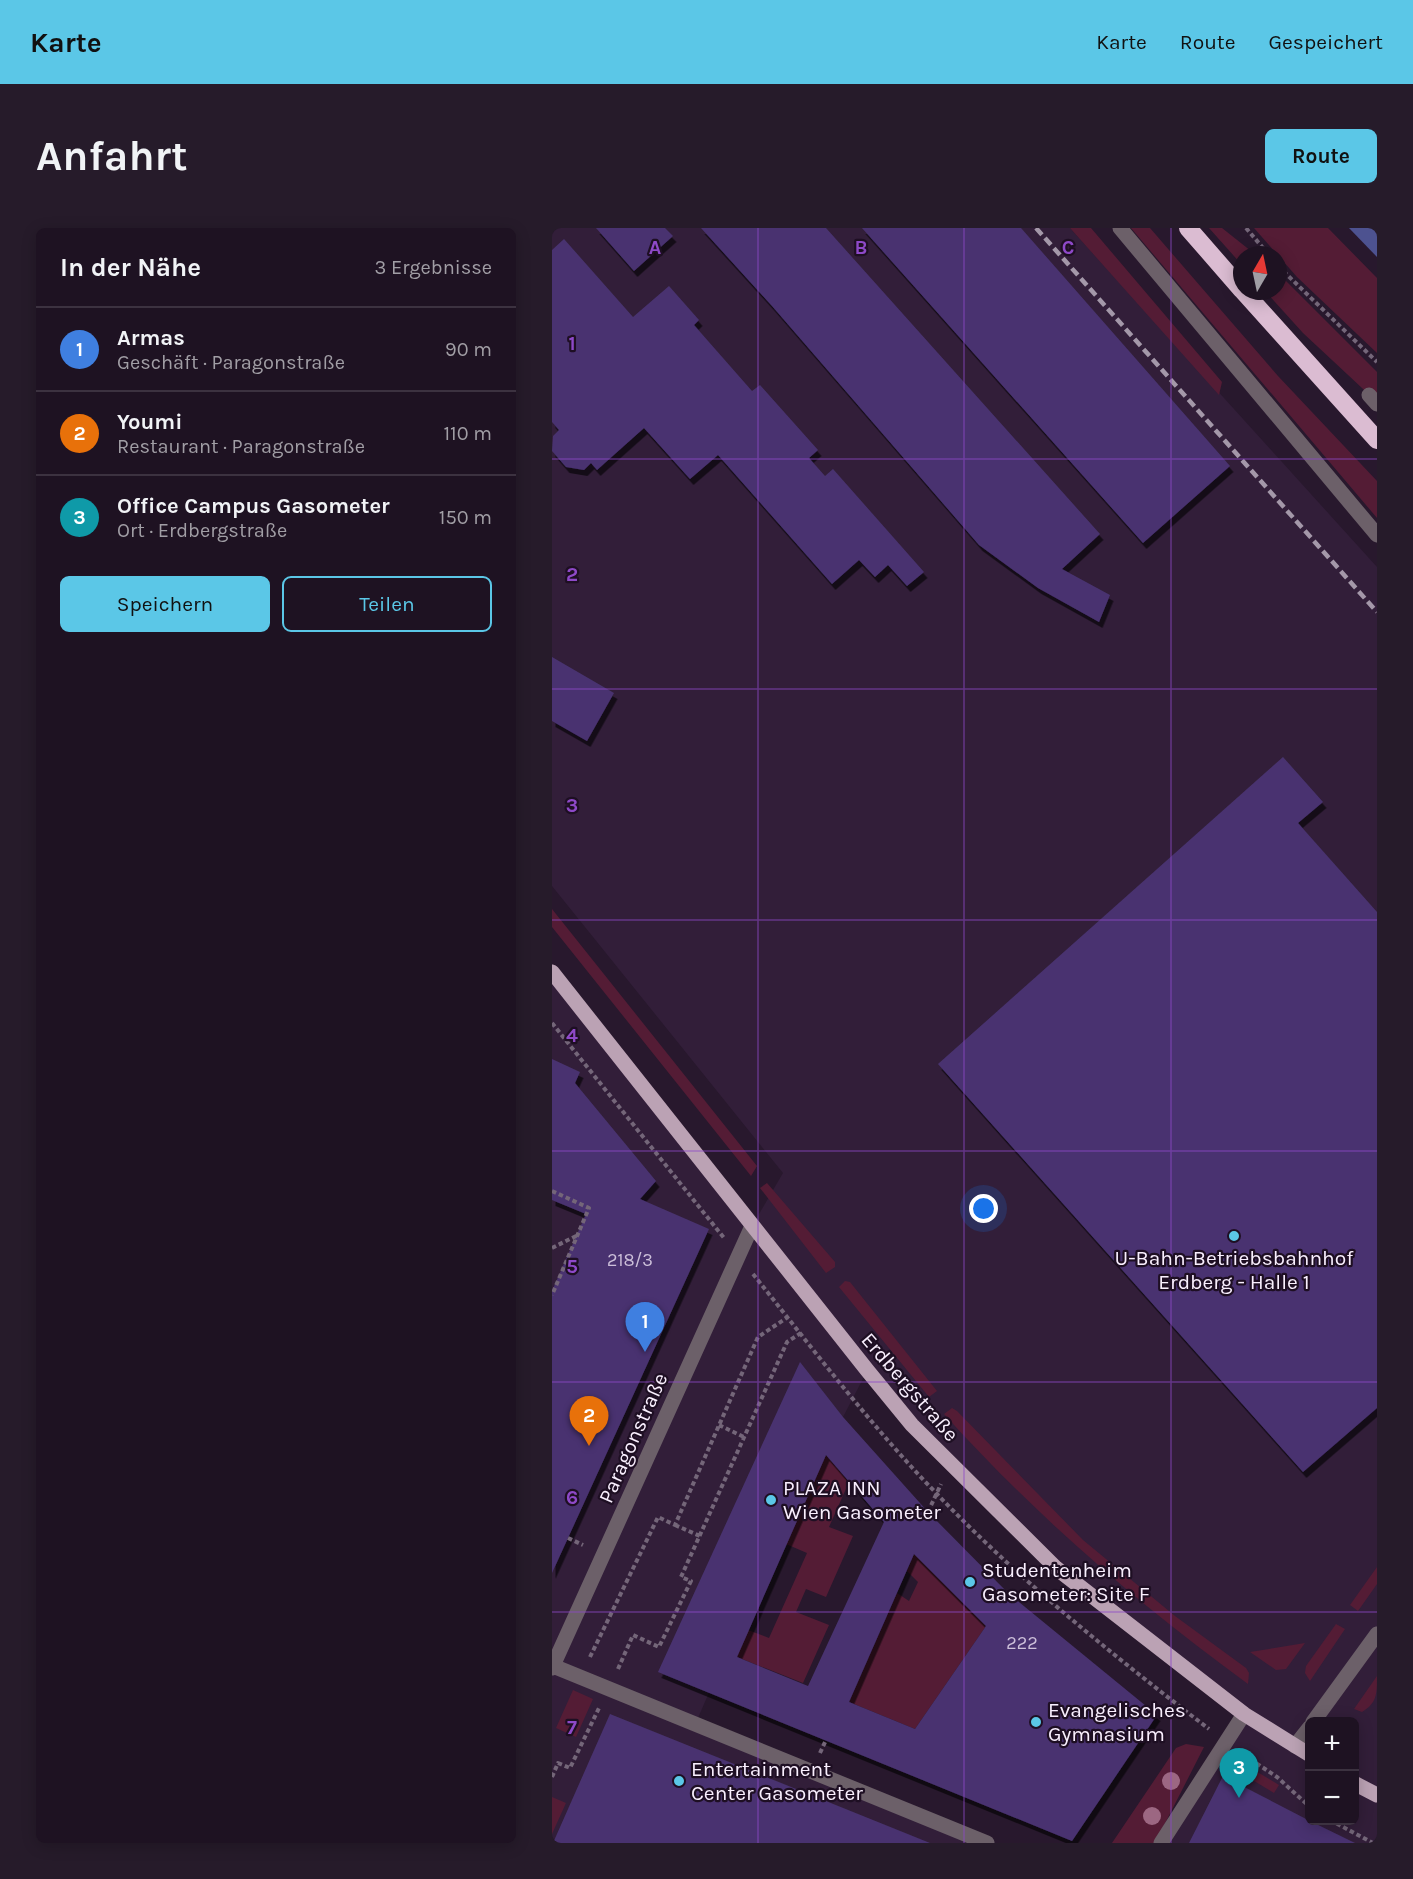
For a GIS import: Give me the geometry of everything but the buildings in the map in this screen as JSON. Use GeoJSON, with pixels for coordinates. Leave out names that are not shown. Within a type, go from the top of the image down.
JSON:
{"type":"FeatureCollection","features":[{"type":"Feature","properties":{"kind":"highway"},"geometry":{"type":"LineString","coordinates":[[1188,228],[1233,279]]}},
{"type":"Feature","properties":{"kind":"highway"},"geometry":{"type":"LineString","coordinates":[[1252,300],[1377,440]]}},
{"type":"Feature","properties":{"kind":"main road","name":"Erdbergstraße"},"geometry":{"type":"LineString","coordinates":[[552,972],[889,1398],[950,1465],[1056,1568],[1244,1714],[1305,1752]]}},
{"type":"Feature","properties":{"kind":"main road"},"geometry":{"type":"LineString","coordinates":[[1359,1786],[1377,1795]]}},
{"type":"Feature","properties":{"kind":"street"},"geometry":{"type":"LineString","coordinates":[[1120,228],[1377,535]]}},
{"type":"Feature","properties":{"kind":"street","name":"Paragonstraße"},"geometry":{"type":"LineString","coordinates":[[552,1667],[752,1226]]}},
{"type":"Feature","properties":{"kind":"street"},"geometry":{"type":"LineString","coordinates":[[1317,1717],[1377,1634]]}},
{"type":"Feature","properties":{"kind":"street"},"geometry":{"type":"LineString","coordinates":[[552,1667],[987,1843]]}},
{"type":"Feature","properties":{"kind":"street"},"geometry":{"type":"LineString","coordinates":[[1161,1843],[1244,1714]]}},
{"type":"Feature","properties":{"kind":"street"},"geometry":{"type":"LineString","coordinates":[[1295,1746],[1305,1733]]}},
{"type":"Feature","properties":{"kind":"path"},"geometry":{"type":"LineString","coordinates":[[1246,228],[1261,246]]}},
{"type":"Feature","properties":{"kind":"path"},"geometry":{"type":"LineString","coordinates":[[1287,275],[1377,362]]}},
{"type":"Feature","properties":{"kind":"path"},"geometry":{"type":"LineString","coordinates":[[552,1191],[589,1208],[552,1295]]}},
{"type":"Feature","properties":{"kind":"path"},"geometry":{"type":"LineString","coordinates":[[552,1248],[578,1235]]}},
{"type":"Feature","properties":{"kind":"path"},"geometry":{"type":"LineString","coordinates":[[675,1525],[758,1337],[788,1317]]}},
{"type":"Feature","properties":{"kind":"path"},"geometry":{"type":"LineString","coordinates":[[552,1760],[570,1768],[633,1635],[659,1647],[691,1581],[681,1577],[699,1536],[787,1342],[801,1333]]}},
{"type":"Feature","properties":{"kind":"path"},"geometry":{"type":"LineString","coordinates":[[719,1425],[744,1437]]}},
{"type":"Feature","properties":{"kind":"path"},"geometry":{"type":"LineString","coordinates":[[928,1512],[950,1465]]}},
{"type":"Feature","properties":{"kind":"path"},"geometry":{"type":"LineString","coordinates":[[581,1678],[658,1517],[699,1536]]}},
{"type":"Feature","properties":{"kind":"path"},"geometry":{"type":"LineString","coordinates":[[552,1777],[558,1763]]}},
{"type":"Feature","properties":{"kind":"path"},"geometry":{"type":"LineString","coordinates":[[1277,1777],[1305,1802]]}},
{"type":"Feature","properties":{"kind":"path"},"geometry":{"type":"LineString","coordinates":[[1338,1825],[1373,1843]]}},
{"type":"Feature","properties":{"kind":"shaded area"},"geometry":{"type":"Polygon","coordinates":[[[552,228],[1070,228],[1377,567],[1377,1843],[1161,1843],[1244,1714],[1056,1568],[867,1371],[843,1417],[748,1630],[726,1653],[695,1725],[987,1843],[552,1843],[552,973],[752,1226],[783,1173],[552,886],[552,228]]]}},
{"type":"Feature","properties":{"kind":"shaded area"},"geometry":{"type":"Polygon","coordinates":[[[1070,228],[1091,228],[1222,382],[1219,395],[1070,228]]]}},
{"type":"Feature","properties":{"kind":"shaded area"},"geometry":{"type":"Polygon","coordinates":[[[1131,228],[1150,228],[1278,376],[1377,481],[1377,518],[1131,228]]]}},
{"type":"Feature","properties":{"kind":"shaded area"},"geometry":{"type":"Polygon","coordinates":[[[1209,228],[1222,228],[1245,246],[1233,246],[1233,255],[1209,228]]]}},
{"type":"Feature","properties":{"kind":"shaded area"},"geometry":{"type":"Polygon","coordinates":[[[1254,228],[1328,228],[1377,278],[1377,353],[1287,266],[1287,246],[1270,246],[1254,228]]]}},
{"type":"Feature","properties":{"kind":"shaded area"},"geometry":{"type":"Polygon","coordinates":[[[1287,282],[1377,372],[1377,402],[1303,333],[1273,300],[1287,300],[1287,282]]]}},
{"type":"Feature","properties":{"kind":"shaded area"},"geometry":{"type":"Polygon","coordinates":[[[552,909],[757,1166],[751,1176],[552,927],[552,909]]]}},
{"type":"Feature","properties":{"kind":"shaded area"},"geometry":{"type":"Polygon","coordinates":[[[767,1183],[835,1262],[835,1267],[826,1273],[760,1188],[767,1183]]]}},
{"type":"Feature","properties":{"kind":"shaded area"},"geometry":{"type":"Polygon","coordinates":[[[845,1281],[850,1282],[937,1391],[929,1397],[839,1287],[845,1281]]]}},
{"type":"Feature","properties":{"kind":"shaded area"},"geometry":{"type":"Polygon","coordinates":[[[952,1408],[1083,1540],[1175,1616],[1246,1668],[1249,1673],[1248,1684],[1127,1590],[1052,1523],[979,1452],[944,1414],[952,1408]]]}},
{"type":"Feature","properties":{"kind":"shaded area"},"geometry":{"type":"Polygon","coordinates":[[[826,1455],[849,1482],[829,1527],[853,1536],[826,1597],[806,1589],[796,1612],[829,1625],[803,1683],[737,1657],[748,1630],[769,1638],[807,1553],[786,1544],[826,1455]]]}},
{"type":"Feature","properties":{"kind":"shaded area"},"geometry":{"type":"Polygon","coordinates":[[[914,1554],[986,1626],[915,1729],[849,1702],[897,1593],[909,1601],[918,1582],[907,1571],[914,1554]]]}},
{"type":"Feature","properties":{"kind":"shaded area"},"geometry":{"type":"Polygon","coordinates":[[[1377,1567],[1377,1584],[1358,1611],[1350,1605],[1377,1567]]]}},
{"type":"Feature","properties":{"kind":"shaded area"},"geometry":{"type":"Polygon","coordinates":[[[1336,1624],[1345,1629],[1310,1681],[1305,1673],[1306,1666],[1336,1624]]]}},
{"type":"Feature","properties":{"kind":"shaded area"},"geometry":{"type":"Polygon","coordinates":[[[1305,1643],[1286,1669],[1276,1670],[1250,1652],[1305,1643]]]}},
{"type":"Feature","properties":{"kind":"shaded area"},"geometry":{"type":"Polygon","coordinates":[[[1377,1676],[1376,1693],[1371,1705],[1362,1712],[1354,1709],[1377,1676]]]}},
{"type":"Feature","properties":{"kind":"shaded area"},"geometry":{"type":"Polygon","coordinates":[[[573,1690],[593,1699],[576,1737],[556,1728],[573,1690]]]}},
{"type":"Feature","properties":{"kind":"shaded area"},"geometry":{"type":"Polygon","coordinates":[[[1186,1744],[1204,1747],[1155,1843],[1112,1843],[1176,1748],[1186,1744]]]}},
{"type":"Feature","properties":{"kind":"shaded area"},"geometry":{"type":"Polygon","coordinates":[[[1236,1759],[1279,1785],[1274,1793],[1231,1767],[1236,1759]]]}},
{"type":"Feature","properties":{"kind":"shaded area"},"geometry":{"type":"Polygon","coordinates":[[[552,1797],[566,1803],[552,1834],[552,1797]]]}},
{"type":"Feature","properties":{"kind":"water"},"geometry":{"type":"Polygon","coordinates":[[[1349,228],[1377,228],[1377,257],[1349,228]]]}},
{"type":"Feature","properties":{"kind":"railway"},"geometry":{"type":"LineString","coordinates":[[1036,228],[1377,612]]}},
{"type":"Feature","properties":{"kind":"place","name":"U-Bahn-Betriebsbahnhof Erdberg - Halle 1"},"geometry":{"type":"Point","coordinates":[1234,1236]}},
{"type":"Feature","properties":{"kind":"place","name":"Armas"},"geometry":{"type":"Point","coordinates":[645,1352]}},
{"type":"Feature","properties":{"kind":"place","name":"Youmi"},"geometry":{"type":"Point","coordinates":[589,1446]}},
{"type":"Feature","properties":{"kind":"place","name":"PLAZA INN Wien Gasometer"},"geometry":{"type":"Point","coordinates":[771,1500]}},
{"type":"Feature","properties":{"kind":"place","name":"Studentenheim Gasometer: Site F"},"geometry":{"type":"Point","coordinates":[970,1582]}},
{"type":"Feature","properties":{"kind":"place","name":"Evangelisches Gymnasium"},"geometry":{"type":"Point","coordinates":[1036,1722]}},
{"type":"Feature","properties":{"kind":"place","name":"Entertainment Center Gasometer"},"geometry":{"type":"Point","coordinates":[679,1781]}},
{"type":"Feature","properties":{"kind":"place","name":"Office Campus Gasometer"},"geometry":{"type":"Point","coordinates":[1239,1798]}}]}
